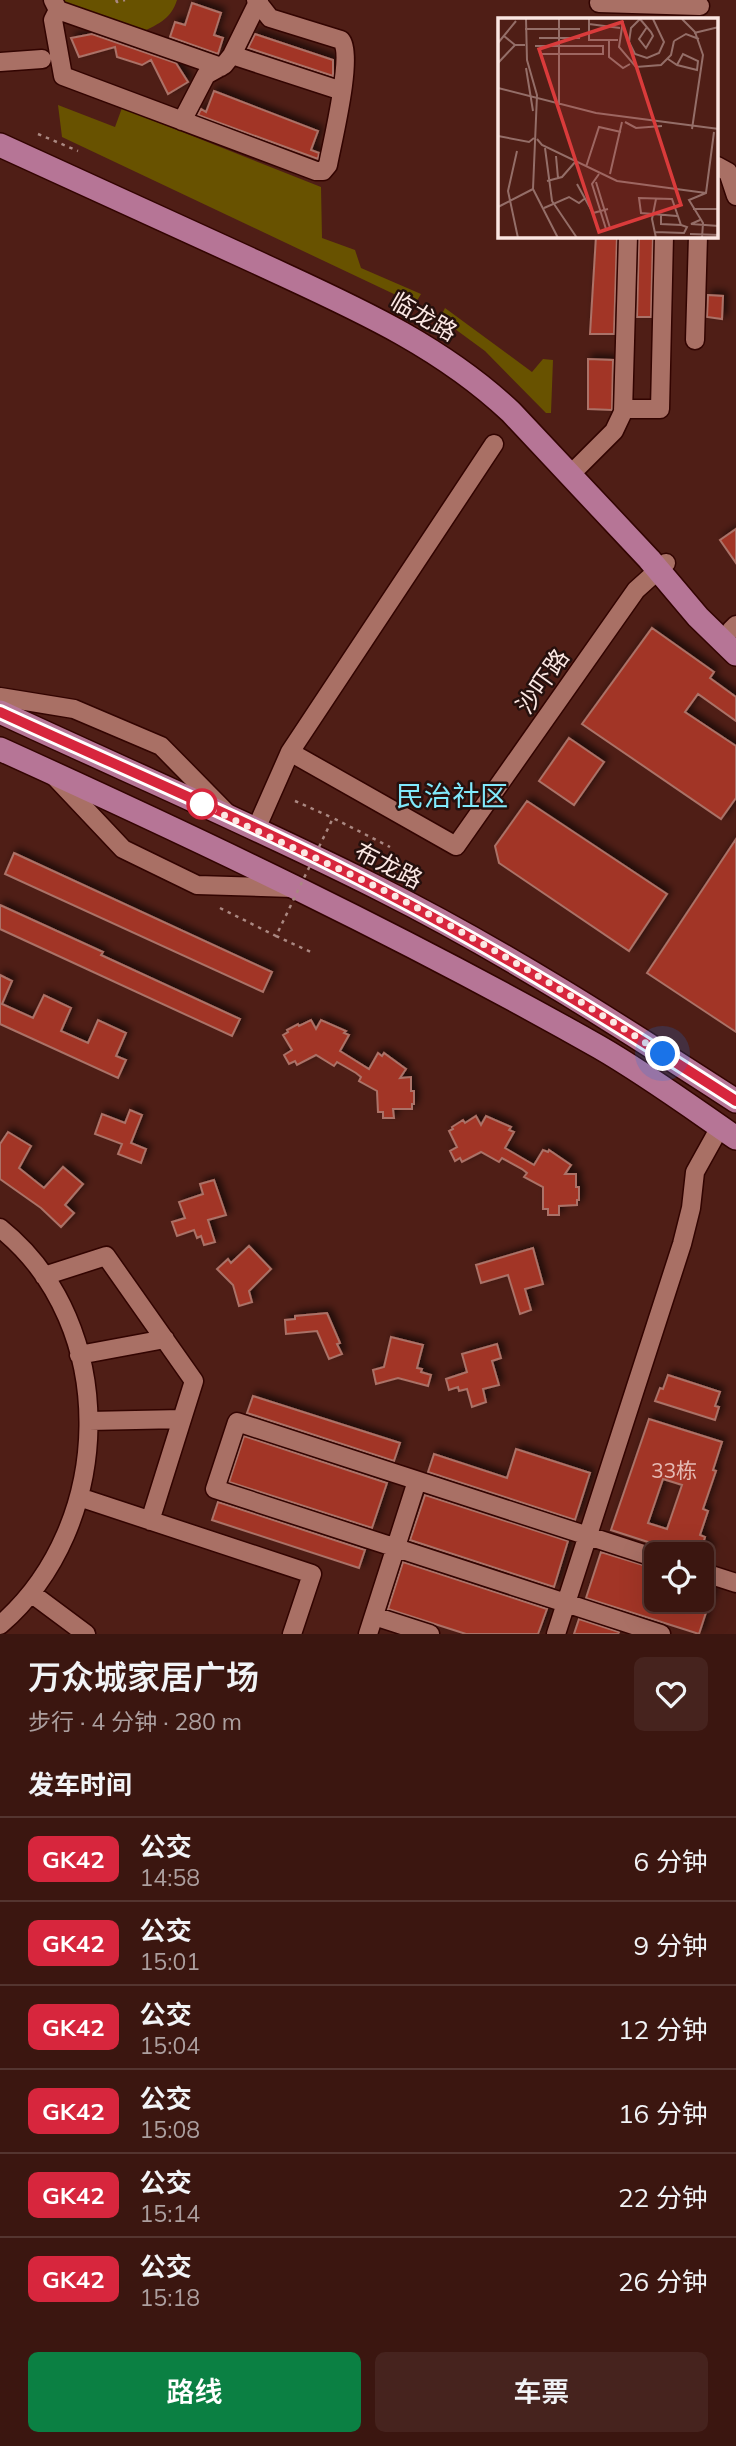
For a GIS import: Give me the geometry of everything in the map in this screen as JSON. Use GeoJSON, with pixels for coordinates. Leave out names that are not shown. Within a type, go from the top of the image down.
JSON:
{"type":"FeatureCollection","features":[{"type":"Feature","properties":{"kind":"main road","name":"临龙路"},"geometry":{"type":"LineString","coordinates":[[0,132],[417,325],[450,345],[489,374],[578,467],[662,567],[698,617],[736,654]]}},
{"type":"Feature","properties":{"kind":"main road","name":"临龙路"},"geometry":{"type":"LineString","coordinates":[[0,145],[382,321],[419,341],[489,391],[662,567],[734,630]]}},
{"type":"Feature","properties":{"kind":"main road","name":"布龙路"},"geometry":{"type":"LineString","coordinates":[[0,712],[382,890],[462,933],[616,1023],[736,1101]]}},
{"type":"Feature","properties":{"kind":"main road"},"geometry":{"type":"LineString","coordinates":[[0,749],[294,888],[446,964],[601,1048],[728,1132]]}},
{"type":"Feature","properties":{"kind":"street"},"geometry":{"type":"LineString","coordinates":[[182,121],[206,75],[226,61],[257,1],[270,18],[343,41],[346,52],[342,91],[328,165],[325,170],[319,172],[182,121],[63,76],[52,20],[56,5],[226,61],[342,91]]}},
{"type":"Feature","properties":{"kind":"street"},"geometry":{"type":"LineString","coordinates":[[599,3],[631,12],[667,12],[700,6]]}},
{"type":"Feature","properties":{"kind":"street"},"geometry":{"type":"LineString","coordinates":[[0,62],[42,59]]}},
{"type":"Feature","properties":{"kind":"street"},"geometry":{"type":"LineString","coordinates":[[718,166],[731,177],[736,196]]}},
{"type":"Feature","properties":{"kind":"street"},"geometry":{"type":"LineString","coordinates":[[578,467],[614,431],[623,409],[628,238]]}},
{"type":"Feature","properties":{"kind":"street"},"geometry":{"type":"LineString","coordinates":[[623,409],[660,409],[664,238]]}},
{"type":"Feature","properties":{"kind":"street"},"geometry":{"type":"LineString","coordinates":[[695,340],[698,238]]}},
{"type":"Feature","properties":{"kind":"street"},"geometry":{"type":"LineString","coordinates":[[256,829],[290,752],[495,444]]}},
{"type":"Feature","properties":{"kind":"street","name":"沙吓路"},"geometry":{"type":"LineString","coordinates":[[290,752],[456,846],[636,590],[662,567]]}},
{"type":"Feature","properties":{"kind":"street"},"geometry":{"type":"LineString","coordinates":[[0,697],[74,709],[161,746],[234,819]]}},
{"type":"Feature","properties":{"kind":"street"},"geometry":{"type":"LineString","coordinates":[[53,774],[123,849],[197,885],[294,888]]}},
{"type":"Feature","properties":{"kind":"street"},"geometry":{"type":"LineString","coordinates":[[556,1634],[682,1244],[691,1208],[695,1172],[728,1132]]}},
{"type":"Feature","properties":{"kind":"street"},"geometry":{"type":"LineString","coordinates":[[0,1228],[18,1244],[44,1276],[69,1322],[86,1388],[89,1422],[87,1463],[79,1497],[60,1548],[31,1593],[0,1625]]}},
{"type":"Feature","properties":{"kind":"street"},"geometry":{"type":"LineString","coordinates":[[44,1276],[106,1256],[194,1381],[150,1521]]}},
{"type":"Feature","properties":{"kind":"street"},"geometry":{"type":"LineString","coordinates":[[79,1355],[164,1339]]}},
{"type":"Feature","properties":{"kind":"street"},"geometry":{"type":"LineString","coordinates":[[89,1422],[182,1419]]}},
{"type":"Feature","properties":{"kind":"street"},"geometry":{"type":"LineString","coordinates":[[644,1554],[236,1422],[215,1489],[661,1634]]}},
{"type":"Feature","properties":{"kind":"street"},"geometry":{"type":"LineString","coordinates":[[368,1634],[417,1480]]}},
{"type":"Feature","properties":{"kind":"street"},"geometry":{"type":"LineString","coordinates":[[79,1497],[312,1574],[292,1634]]}},
{"type":"Feature","properties":{"kind":"street"},"geometry":{"type":"LineString","coordinates":[[714,1576],[736,1583]]}},
{"type":"Feature","properties":{"kind":"street"},"geometry":{"type":"LineString","coordinates":[[31,1593],[86,1634]]}},
{"type":"Feature","properties":{"kind":"street"},"geometry":{"type":"LineString","coordinates":[[374,1616],[430,1634]]}},
{"type":"Feature","properties":{"kind":"path"},"geometry":{"type":"LineString","coordinates":[[116,0],[125,0]]}},
{"type":"Feature","properties":{"kind":"path"},"geometry":{"type":"LineString","coordinates":[[38,134],[78,151]]}},
{"type":"Feature","properties":{"kind":"path"},"geometry":{"type":"LineString","coordinates":[[295,801],[390,847]]}},
{"type":"Feature","properties":{"kind":"path"},"geometry":{"type":"LineString","coordinates":[[276,936],[332,818]]}},
{"type":"Feature","properties":{"kind":"path"},"geometry":{"type":"LineString","coordinates":[[220,908],[313,954]]}},
{"type":"Feature","properties":{"kind":"shaded area"},"geometry":{"type":"Polygon","coordinates":[[[55,0],[177,0],[167,17],[138,34],[55,0]]]}},
{"type":"Feature","properties":{"kind":"shaded area"},"geometry":{"type":"Polygon","coordinates":[[[58,105],[115,127],[122,108],[321,187],[322,238],[355,250],[361,268],[421,294],[415,304],[62,137],[58,105]]]}},
{"type":"Feature","properties":{"kind":"shaded area"},"geometry":{"type":"Polygon","coordinates":[[[445,308],[532,372],[543,359],[553,360],[551,413],[546,413],[485,351],[440,318],[445,308]]]}},
{"type":"Feature","properties":{"kind":"building"},"geometry":{"type":"Polygon","coordinates":[[[192,3],[221,13],[214,35],[223,38],[218,54],[170,37],[175,22],[185,25],[192,3]]]}},
{"type":"Feature","properties":{"kind":"building"},"geometry":{"type":"Polygon","coordinates":[[[92,34],[176,63],[188,82],[168,94],[151,60],[142,65],[117,57],[115,47],[79,57],[71,38],[92,34]]]}},
{"type":"Feature","properties":{"kind":"building"},"geometry":{"type":"Polygon","coordinates":[[[255,34],[333,60],[333,76],[248,48],[255,34]]]}},
{"type":"Feature","properties":{"kind":"building"},"geometry":{"type":"Polygon","coordinates":[[[214,91],[318,131],[311,150],[319,153],[318,159],[198,115],[201,109],[206,112],[214,91]]]}},
{"type":"Feature","properties":{"kind":"building"},"geometry":{"type":"Polygon","coordinates":[[[596,238],[617,238],[614,334],[590,334],[596,238]]]}},
{"type":"Feature","properties":{"kind":"building"},"geometry":{"type":"Polygon","coordinates":[[[639,238],[653,238],[651,317],[637,317],[639,238]]]}},
{"type":"Feature","properties":{"kind":"building"},"geometry":{"type":"Polygon","coordinates":[[[708,295],[723,296],[722,319],[707,317],[708,295]]]}},
{"type":"Feature","properties":{"kind":"building"},"geometry":{"type":"Polygon","coordinates":[[[588,359],[613,360],[612,410],[588,409],[588,359]]]}},
{"type":"Feature","properties":{"kind":"building"},"geometry":{"type":"Polygon","coordinates":[[[736,529],[736,563],[720,540],[736,529]]]}},
{"type":"Feature","properties":{"kind":"building"},"geometry":{"type":"Polygon","coordinates":[[[652,628],[714,672],[710,678],[736,697],[736,721],[698,694],[685,712],[736,746],[736,798],[721,819],[582,724],[652,628]]]}},
{"type":"Feature","properties":{"kind":"building"},"geometry":{"type":"Polygon","coordinates":[[[569,738],[604,762],[574,805],[539,781],[569,738]]]}},
{"type":"Feature","properties":{"kind":"building"},"geometry":{"type":"Polygon","coordinates":[[[527,801],[667,894],[629,951],[499,863],[495,846],[527,801]]]}},
{"type":"Feature","properties":{"kind":"building"},"geometry":{"type":"Polygon","coordinates":[[[736,839],[736,1032],[647,973],[736,839]]]}},
{"type":"Feature","properties":{"kind":"building"},"geometry":{"type":"Polygon","coordinates":[[[14,853],[272,972],[263,992],[5,874],[14,853]]]}},
{"type":"Feature","properties":{"kind":"building"},"geometry":{"type":"Polygon","coordinates":[[[0,905],[240,1019],[232,1036],[0,929],[0,905]]]}},
{"type":"Feature","properties":{"kind":"building"},"geometry":{"type":"Polygon","coordinates":[[[0,975],[12,981],[2,1004],[33,1018],[44,995],[71,1008],[61,1031],[88,1043],[98,1020],[126,1033],[116,1056],[126,1060],[118,1078],[0,1024],[0,975]]]}},
{"type":"Feature","properties":{"kind":"building"},"geometry":{"type":"Polygon","coordinates":[[[311,1020],[316,1029],[321,1020],[346,1031],[344,1033],[349,1035],[340,1051],[369,1069],[378,1053],[382,1056],[384,1053],[406,1069],[400,1078],[411,1077],[411,1091],[414,1091],[412,1109],[393,1109],[394,1118],[383,1118],[383,1112],[378,1112],[377,1091],[359,1081],[361,1077],[337,1062],[334,1066],[316,1055],[297,1065],[295,1061],[289,1064],[284,1055],[292,1050],[283,1035],[298,1024],[299,1026],[311,1020]]]}},
{"type":"Feature","properties":{"kind":"building"},"geometry":{"type":"Polygon","coordinates":[[[130,1110],[142,1115],[131,1143],[146,1149],[141,1163],[118,1154],[122,1144],[95,1134],[102,1114],[125,1123],[130,1110]]]}},
{"type":"Feature","properties":{"kind":"building"},"geometry":{"type":"Polygon","coordinates":[[[476,1116],[481,1125],[486,1116],[511,1127],[509,1130],[514,1132],[505,1148],[534,1165],[543,1150],[549,1150],[571,1165],[565,1174],[576,1174],[576,1187],[579,1187],[577,1205],[559,1206],[559,1215],[548,1215],[548,1209],[543,1209],[543,1187],[524,1177],[527,1173],[522,1169],[502,1158],[499,1162],[481,1152],[462,1162],[460,1158],[455,1161],[450,1151],[457,1147],[449,1131],[463,1120],[465,1123],[476,1116]]]}},
{"type":"Feature","properties":{"kind":"building"},"geometry":{"type":"Polygon","coordinates":[[[8,1132],[31,1146],[19,1168],[44,1188],[63,1167],[83,1184],[65,1205],[74,1213],[61,1227],[41,1208],[0,1179],[0,1144],[8,1132]]]}},
{"type":"Feature","properties":{"kind":"building"},"geometry":{"type":"Polygon","coordinates":[[[214,1180],[226,1215],[208,1220],[215,1242],[204,1245],[201,1236],[197,1238],[194,1230],[177,1236],[172,1222],[185,1218],[179,1202],[203,1194],[200,1184],[214,1180]]]}},
{"type":"Feature","properties":{"kind":"building"},"geometry":{"type":"Polygon","coordinates":[[[249,1246],[271,1269],[249,1291],[252,1302],[239,1306],[233,1285],[217,1269],[228,1259],[231,1263],[249,1246]]]}},
{"type":"Feature","properties":{"kind":"building"},"geometry":{"type":"Polygon","coordinates":[[[533,1248],[543,1284],[525,1289],[531,1310],[520,1314],[508,1275],[481,1283],[476,1265],[533,1248]]]}},
{"type":"Feature","properties":{"kind":"building"},"geometry":{"type":"Polygon","coordinates":[[[327,1313],[342,1354],[329,1359],[317,1331],[286,1334],[285,1320],[295,1319],[295,1316],[327,1313]]]}},
{"type":"Feature","properties":{"kind":"building"},"geometry":{"type":"Polygon","coordinates":[[[391,1337],[423,1345],[417,1368],[431,1375],[428,1386],[398,1378],[376,1384],[373,1370],[384,1367],[391,1337]]]}},
{"type":"Feature","properties":{"kind":"building"},"geometry":{"type":"Polygon","coordinates":[[[497,1344],[501,1358],[492,1361],[499,1385],[483,1389],[486,1402],[472,1407],[467,1389],[459,1391],[458,1387],[449,1390],[446,1379],[467,1372],[462,1354],[497,1344]]]}},
{"type":"Feature","properties":{"kind":"building"},"geometry":{"type":"Polygon","coordinates":[[[668,1375],[720,1392],[715,1406],[719,1407],[715,1420],[655,1401],[668,1375]]]}},
{"type":"Feature","properties":{"kind":"building"},"geometry":{"type":"Polygon","coordinates":[[[253,1396],[400,1443],[394,1461],[247,1413],[253,1396]]]}},
{"type":"Feature","properties":{"kind":"building"},"geometry":{"type":"Polygon","coordinates":[[[649,1419],[722,1442],[713,1470],[716,1471],[703,1509],[708,1511],[700,1535],[705,1537],[704,1542],[648,1542],[611,1530],[649,1419]],[[663,1479],[648,1523],[667,1529],[682,1485],[663,1479]]]}},
{"type":"Feature","properties":{"kind":"building"},"geometry":{"type":"Polygon","coordinates":[[[244,1436],[387,1483],[372,1528],[229,1482],[244,1436]]]}},
{"type":"Feature","properties":{"kind":"building"},"geometry":{"type":"Polygon","coordinates":[[[516,1449],[590,1473],[575,1520],[428,1472],[434,1454],[507,1478],[516,1449]]]}},
{"type":"Feature","properties":{"kind":"building"},"geometry":{"type":"Polygon","coordinates":[[[425,1495],[568,1541],[554,1587],[410,1540],[425,1495]]]}},
{"type":"Feature","properties":{"kind":"building"},"geometry":{"type":"Polygon","coordinates":[[[218,1502],[365,1550],[359,1568],[212,1520],[218,1502]]]}},
{"type":"Feature","properties":{"kind":"building"},"geometry":{"type":"Polygon","coordinates":[[[601,1552],[644,1565],[644,1612],[706,1612],[699,1634],[586,1598],[601,1552]]]}},
{"type":"Feature","properties":{"kind":"building"},"geometry":{"type":"Polygon","coordinates":[[[403,1562],[547,1609],[538,1634],[466,1634],[388,1609],[403,1562]]]}},
{"type":"Feature","properties":{"kind":"building"},"geometry":{"type":"Polygon","coordinates":[[[579,1619],[619,1632],[574,1634],[579,1619]]]}},
{"type":"Feature","properties":{"kind":"bus line","name":"GK42"},"geometry":{"type":"LineString","coordinates":[[0,712],[382,890],[462,933],[616,1023],[736,1101]]}},
{"type":"Feature","properties":{"kind":"district","name":"民治社区"},"geometry":{"type":"Point","coordinates":[452,795]}},
{"type":"Feature","properties":{"kind":"route"},"geometry":{"type":"LineString","coordinates":[[202,804],[382,890],[462,933],[616,1023],[663,1054]]}}]}
